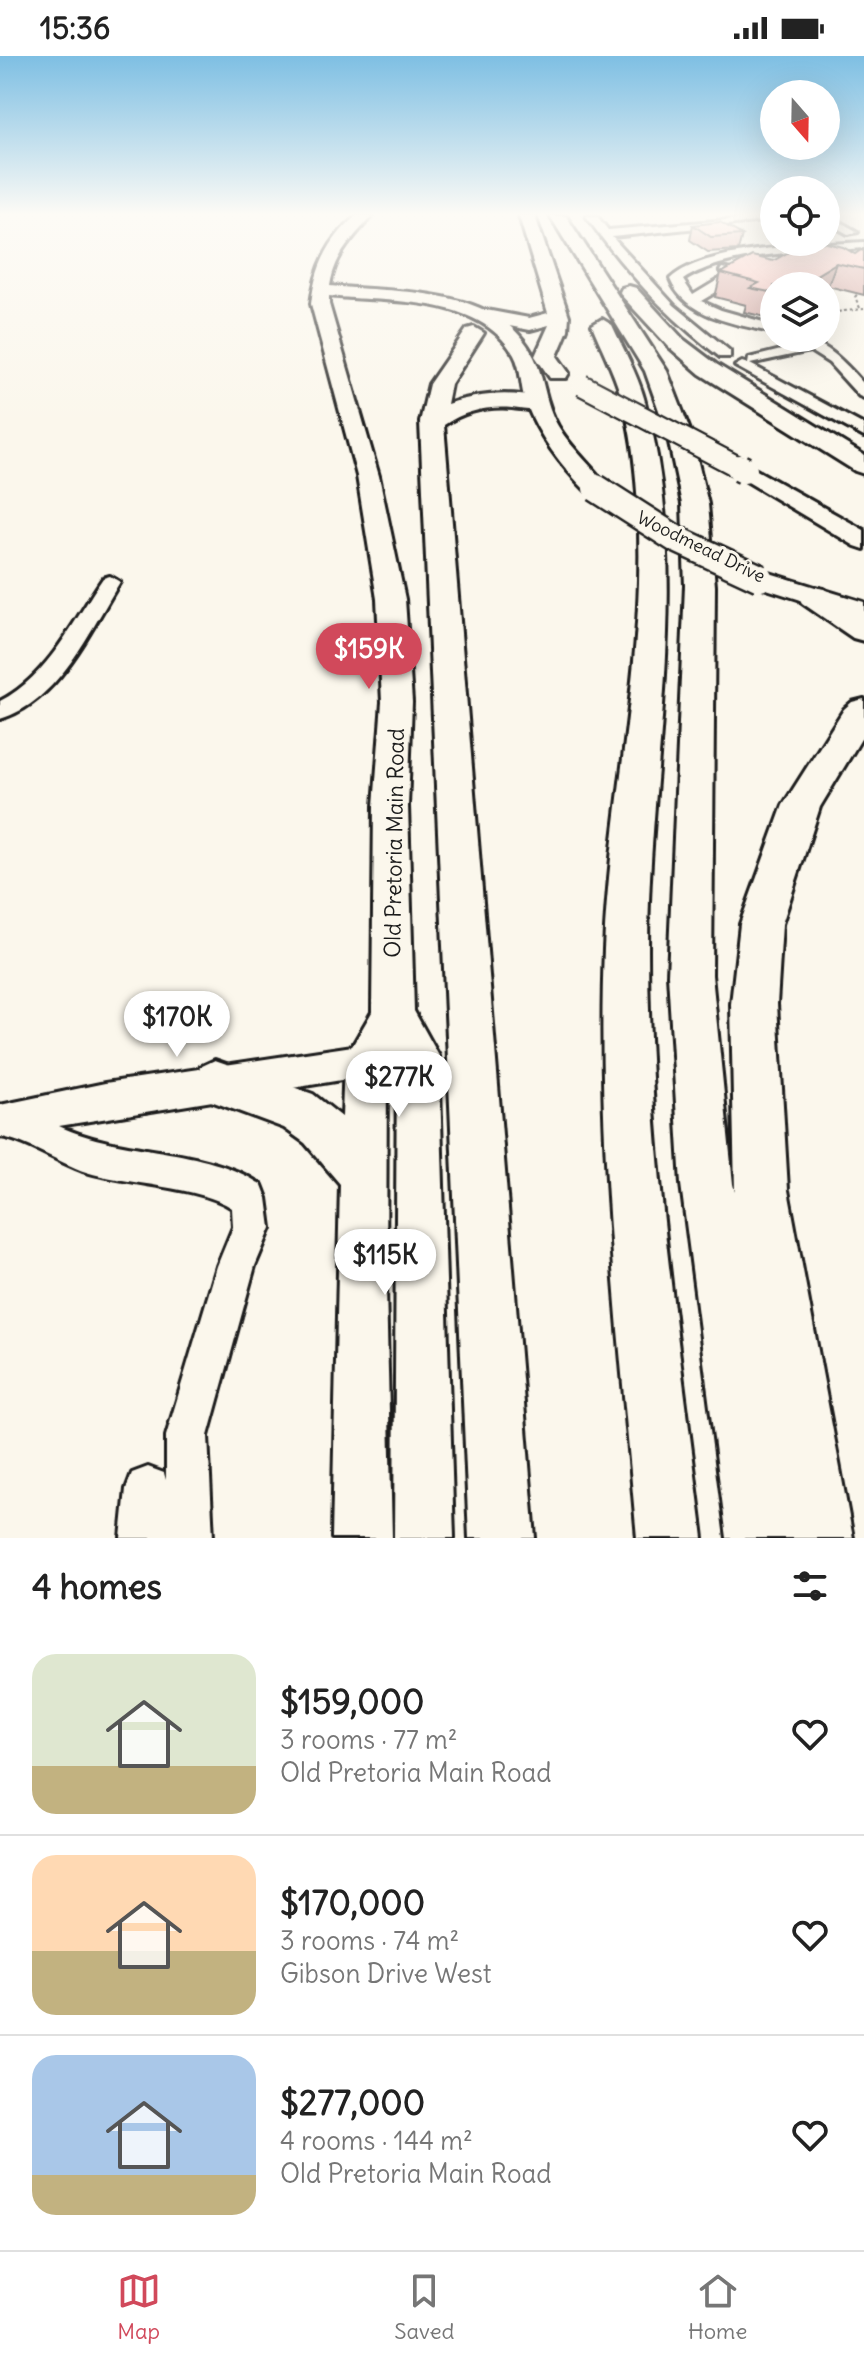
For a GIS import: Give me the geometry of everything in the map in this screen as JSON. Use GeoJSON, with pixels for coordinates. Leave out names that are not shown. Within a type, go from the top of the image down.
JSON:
{"type":"FeatureCollection","features":[{"type":"Feature","properties":{"kind":"highway"},"geometry":{"type":"LineString","coordinates":[[548,285],[559,329],[549,343],[546,356],[558,373]]}},
{"type":"Feature","properties":{"kind":"highway"},"geometry":{"type":"LineString","coordinates":[[583,285],[626,373],[637,406],[649,465],[652,501],[653,596],[626,947],[632,1167],[670,1538]]}},
{"type":"Feature","properties":{"kind":"highway"},"geometry":{"type":"LineString","coordinates":[[595,285],[656,371],[679,433],[695,504],[700,586],[690,975],[707,1184],[760,1538]]}},
{"type":"Feature","properties":{"kind":"highway"},"geometry":{"type":"LineString","coordinates":[[613,285],[676,343],[749,396],[864,466]]}},
{"type":"Feature","properties":{"kind":"highway"},"geometry":{"type":"LineString","coordinates":[[502,1538],[432,422],[440,384],[468,325],[530,324],[558,316]]}},
{"type":"Feature","properties":{"kind":"highway"},"geometry":{"type":"LineString","coordinates":[[432,422],[450,409],[478,401],[536,404]]}},
{"type":"Feature","properties":{"kind":"highway"},"geometry":{"type":"LineString","coordinates":[[813,596],[864,631]]}},
{"type":"Feature","properties":{"kind":"highway"},"geometry":{"type":"LineString","coordinates":[[820,1538],[761,1190],[754,1004],[761,924],[802,805],[861,709]]}},
{"type":"Feature","properties":{"kind":"main road","name":"Old Pretoria Main Road"},"geometry":{"type":"LineString","coordinates":[[322,285],[321,297],[368,476],[391,599],[397,702],[391,806],[406,1036],[424,1538]]}},
{"type":"Feature","properties":{"kind":"main road"},"geometry":{"type":"LineString","coordinates":[[321,297],[413,298],[744,470],[864,541]]}},
{"type":"Feature","properties":{"kind":"main road"},"geometry":{"type":"LineString","coordinates":[[321,297],[394,308],[468,325]]}},
{"type":"Feature","properties":{"kind":"main road","name":"Woodmead Drive"},"geometry":{"type":"LineString","coordinates":[[525,358],[536,404],[564,456],[596,488],[676,539],[760,578],[864,611]]}},
{"type":"Feature","properties":{"kind":"main road"},"geometry":{"type":"LineString","coordinates":[[362,1538],[366,1060],[406,1036]]}},
{"type":"Feature","properties":{"kind":"main road"},"geometry":{"type":"LineString","coordinates":[[215,1082],[297,1110],[321,1127],[364,1177]]}},
{"type":"Feature","properties":{"kind":"street"},"geometry":{"type":"LineString","coordinates":[[648,285],[697,335],[864,430]]}},
{"type":"Feature","properties":{"kind":"street"},"geometry":{"type":"LineString","coordinates":[[677,285],[692,301],[723,315],[760,325]]}},
{"type":"Feature","properties":{"kind":"street"},"geometry":{"type":"LineString","coordinates":[[692,301],[719,285]]}},
{"type":"Feature","properties":{"kind":"street"},"geometry":{"type":"LineString","coordinates":[[742,358],[765,352]]}},
{"type":"Feature","properties":{"kind":"street"},"geometry":{"type":"LineString","coordinates":[[822,352],[834,360],[864,393]]}},
{"type":"Feature","properties":{"kind":"street"},"geometry":{"type":"LineString","coordinates":[[0,711],[21,701],[43,681],[110,582]]}},
{"type":"Feature","properties":{"kind":"street"},"geometry":{"type":"LineString","coordinates":[[7,1120],[215,1082],[366,1060]]}},
{"type":"Feature","properties":{"kind":"street"},"geometry":{"type":"LineString","coordinates":[[7,1120],[46,1141],[117,1163],[229,1183],[249,1198],[252,1228],[236,1266],[187,1436],[190,1538]]}},
{"type":"Feature","properties":{"kind":"street"},"geometry":{"type":"LineString","coordinates":[[144,1538],[148,1489]]}},
{"type":"Feature","properties":{"kind":"path"},"geometry":{"type":"LineString","coordinates":[[840,311],[862,309],[855,297],[864,286]]}}]}
